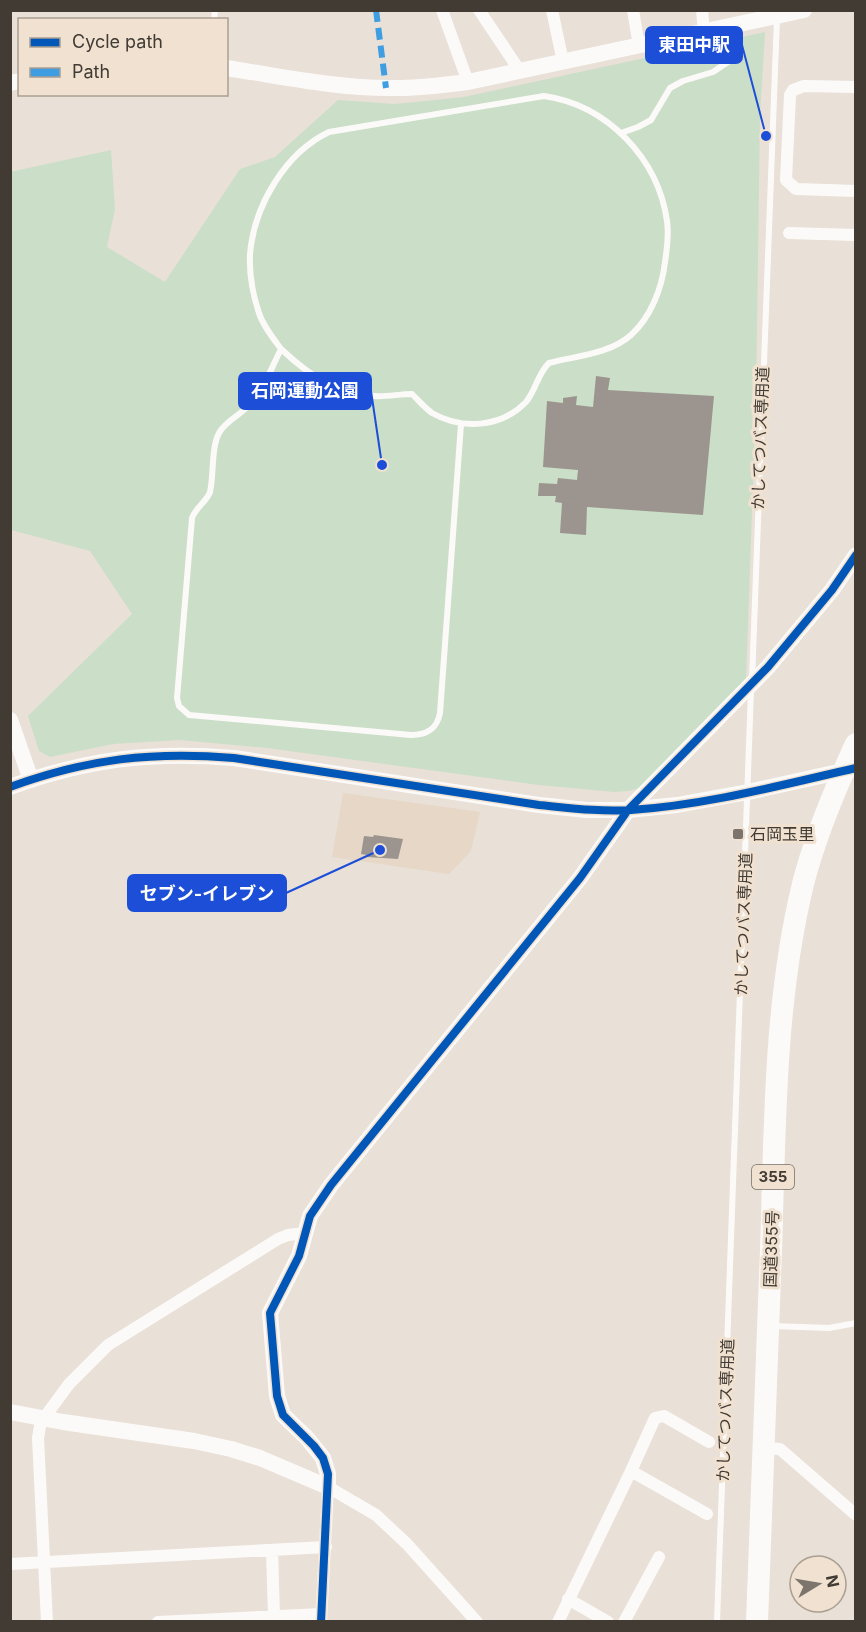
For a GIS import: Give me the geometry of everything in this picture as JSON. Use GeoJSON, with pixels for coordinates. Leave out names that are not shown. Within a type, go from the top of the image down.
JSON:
{"type":"FeatureCollection","features":[{"type":"Feature","properties":{"kind":"highway","name":"国道355号"},"geometry":{"type":"LineString","coordinates":[[757,1622],[776,1105],[784,988],[804,882],[817,840],[849,769],[855,744]]}},
{"type":"Feature","properties":{"kind":"street"},"geometry":{"type":"LineString","coordinates":[[442,10],[468,82]]}},
{"type":"Feature","properties":{"kind":"street"},"geometry":{"type":"LineString","coordinates":[[479,10],[520,71]]}},
{"type":"Feature","properties":{"kind":"street"},"geometry":{"type":"LineString","coordinates":[[552,10],[563,62]]}},
{"type":"Feature","properties":{"kind":"street"},"geometry":{"type":"LineString","coordinates":[[633,10],[639,46]]}},
{"type":"Feature","properties":{"kind":"street"},"geometry":{"type":"LineString","coordinates":[[702,10],[704,33]]}},
{"type":"Feature","properties":{"kind":"street"},"geometry":{"type":"LineString","coordinates":[[228,68],[350,86],[430,87],[468,82],[704,33],[771,15],[804,10]]}},
{"type":"Feature","properties":{"kind":"street"},"geometry":{"type":"LineString","coordinates":[[855,87],[804,86],[793,90],[790,95],[786,180],[796,189],[855,191]]}},
{"type":"Feature","properties":{"kind":"street"},"geometry":{"type":"LineString","coordinates":[[789,233],[855,235]]}},
{"type":"Feature","properties":{"kind":"street"},"geometry":{"type":"LineString","coordinates":[[158,1622],[274,1616],[321,1618],[328,1474],[322,1458],[307,1437],[283,1415],[277,1396],[270,1313],[299,1256],[310,1216],[331,1185],[580,878],[628,810],[768,667],[832,590],[855,555]]}},
{"type":"Feature","properties":{"kind":"street"},"geometry":{"type":"LineString","coordinates":[[10,720],[31,780]]}},
{"type":"Feature","properties":{"kind":"street"},"geometry":{"type":"LineString","coordinates":[[10,788],[31,780],[109,760],[151,755],[192,755],[234,758],[539,805],[587,810],[628,810],[677,806],[849,769]]}},
{"type":"Feature","properties":{"kind":"street"},"geometry":{"type":"LineString","coordinates":[[47,1622],[38,1438],[44,1418],[69,1384],[108,1345],[278,1239],[305,1233]]}},
{"type":"Feature","properties":{"kind":"street"},"geometry":{"type":"LineString","coordinates":[[10,1412],[231,1449],[260,1458],[328,1487],[376,1515],[407,1544],[477,1622]]}},
{"type":"Feature","properties":{"kind":"street"},"geometry":{"type":"LineString","coordinates":[[558,1622],[655,1418],[664,1416],[709,1442]]}},
{"type":"Feature","properties":{"kind":"street"},"geometry":{"type":"LineString","coordinates":[[764,1448],[780,1449],[855,1515]]}},
{"type":"Feature","properties":{"kind":"street"},"geometry":{"type":"LineString","coordinates":[[631,1471],[708,1514]]}},
{"type":"Feature","properties":{"kind":"street"},"geometry":{"type":"LineString","coordinates":[[10,1564],[326,1547]]}},
{"type":"Feature","properties":{"kind":"street"},"geometry":{"type":"LineString","coordinates":[[272,1550],[274,1616]]}},
{"type":"Feature","properties":{"kind":"street"},"geometry":{"type":"LineString","coordinates":[[624,1622],[659,1557]]}},
{"type":"Feature","properties":{"kind":"street"},"geometry":{"type":"LineString","coordinates":[[568,1599],[608,1622]]}},
{"type":"Feature","properties":{"kind":"lane","name":"かしてつバス専用道"},"geometry":{"type":"LineString","coordinates":[[717,1622],[748,792],[771,15]]}},
{"type":"Feature","properties":{"kind":"lane"},"geometry":{"type":"LineString","coordinates":[[621,133],[638,128],[651,120],[670,88],[682,81],[713,72],[734,58]]}},
{"type":"Feature","properties":{"kind":"lane"},"geometry":{"type":"LineString","coordinates":[[544,96],[563,99],[601,116],[621,133],[633,145],[646,164],[661,195],[667,222],[663,279],[649,311],[632,334],[607,349],[549,363],[543,369],[533,393],[512,413],[479,425],[460,424],[431,412],[411,394],[374,396],[326,385],[310,375],[280,349],[260,315],[251,275],[250,254],[259,215],[278,178],[305,147],[317,138],[329,132],[544,96]]}},
{"type":"Feature","properties":{"kind":"lane"},"geometry":{"type":"LineString","coordinates":[[280,349],[256,396],[224,425],[217,436],[209,497],[195,509],[192,518],[177,698],[178,706],[189,715],[411,735],[429,732],[435,727],[441,713],[460,424]]}},
{"type":"Feature","properties":{"kind":"lane"},"geometry":{"type":"LineString","coordinates":[[768,1326],[829,1328],[855,1323]]}},
{"type":"Feature","properties":{"kind":"shaded area"},"geometry":{"type":"Polygon","coordinates":[[[343,793],[480,812],[471,851],[449,874],[332,857],[343,793]]]}},
{"type":"Feature","properties":{"kind":"green space"},"geometry":{"type":"Polygon","coordinates":[[[765,32],[760,115],[756,399],[746,680],[640,788],[614,792],[539,785],[267,748],[180,740],[113,744],[50,757],[39,751],[28,716],[132,614],[90,551],[11,530],[10,172],[111,150],[115,209],[107,247],[165,282],[240,169],[275,157],[338,100],[395,104],[464,97],[765,32]]]}},
{"type":"Feature","properties":{"kind":"building"},"geometry":{"type":"Polygon","coordinates":[[[596,376],[610,378],[608,390],[714,396],[703,515],[587,507],[586,535],[560,533],[562,503],[555,502],[556,496],[538,496],[539,483],[557,484],[558,478],[577,480],[578,470],[543,467],[547,401],[563,403],[563,398],[577,396],[576,405],[593,407],[596,376]]]}},
{"type":"Feature","properties":{"kind":"building"},"geometry":{"type":"Polygon","coordinates":[[[374,835],[403,839],[398,859],[367,857],[361,854],[364,836],[373,837],[374,835]]]}},
{"type":"Feature","properties":{"kind":"marked path"},"geometry":{"type":"LineString","coordinates":[[376,10],[386,88]]}},
{"type":"Feature","properties":{"kind":"cycle path"},"geometry":{"type":"LineString","coordinates":[[321,1622],[328,1474],[323,1458],[314,1446],[283,1415],[277,1396],[270,1313],[299,1256],[310,1216],[331,1185],[580,878],[628,810],[768,667],[832,590],[856,555]]}},
{"type":"Feature","properties":{"kind":"cycle path"},"geometry":{"type":"LineString","coordinates":[[10,787],[38,777],[120,759],[204,756],[234,758],[539,805],[619,810],[688,804],[856,768]]}},
{"type":"Feature","properties":{"kind":"place","name":"東田中駅"},"geometry":{"type":"Point","coordinates":[766,136]}},
{"type":"Feature","properties":{"kind":"place","name":"石岡運動公園"},"geometry":{"type":"Point","coordinates":[382,465]}},
{"type":"Feature","properties":{"kind":"place","name":"石岡玉里"},"geometry":{"type":"Point","coordinates":[738,834]}},
{"type":"Feature","properties":{"kind":"place","name":"セブン-イレブン"},"geometry":{"type":"Point","coordinates":[380,850]}}]}
